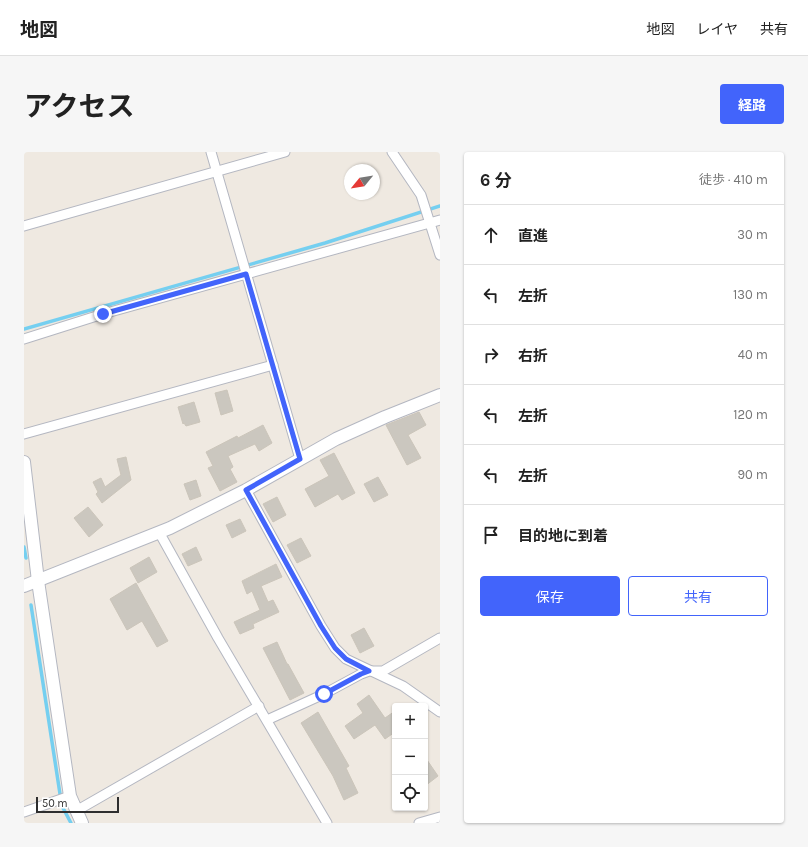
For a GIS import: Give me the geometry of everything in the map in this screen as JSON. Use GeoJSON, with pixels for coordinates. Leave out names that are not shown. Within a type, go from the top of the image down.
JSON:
{"type":"FeatureCollection","features":[{"type":"Feature","properties":{"kind":"street"},"geometry":{"type":"LineString","coordinates":[[211,152],[300,459]]}},
{"type":"Feature","properties":{"kind":"street"},"geometry":{"type":"LineString","coordinates":[[24,226],[216,170],[285,152]]}},
{"type":"Feature","properties":{"kind":"street"},"geometry":{"type":"LineString","coordinates":[[392,152],[421,195],[440,255]]}},
{"type":"Feature","properties":{"kind":"street"},"geometry":{"type":"LineString","coordinates":[[24,339],[429,219],[440,220]]}},
{"type":"Feature","properties":{"kind":"street"},"geometry":{"type":"LineString","coordinates":[[24,434],[273,365]]}},
{"type":"Feature","properties":{"kind":"street"},"geometry":{"type":"LineString","coordinates":[[24,586],[159,532],[246,490],[300,459],[385,417],[440,395]]}},
{"type":"Feature","properties":{"kind":"street"},"geometry":{"type":"LineString","coordinates":[[24,462],[38,581],[70,796],[82,823]]}},
{"type":"Feature","properties":{"kind":"street"},"geometry":{"type":"LineString","coordinates":[[246,490],[321,626],[335,648],[346,659],[403,686],[440,712]]}},
{"type":"Feature","properties":{"kind":"street"},"geometry":{"type":"LineString","coordinates":[[159,532],[327,823]]}},
{"type":"Feature","properties":{"kind":"street"},"geometry":{"type":"LineString","coordinates":[[267,720],[369,671],[383,671],[440,638]]}},
{"type":"Feature","properties":{"kind":"street"},"geometry":{"type":"LineString","coordinates":[[76,811],[259,706]]}},
{"type":"Feature","properties":{"kind":"street"},"geometry":{"type":"LineString","coordinates":[[24,812],[70,796]]}},
{"type":"Feature","properties":{"kind":"street"},"geometry":{"type":"LineString","coordinates":[[419,823],[440,818]]}},
{"type":"Feature","properties":{"kind":"building"},"geometry":{"type":"Polygon","coordinates":[[[227,390],[233,411],[221,415],[215,393],[227,390]]]}},
{"type":"Feature","properties":{"kind":"building"},"geometry":{"type":"Polygon","coordinates":[[[194,402],[200,422],[186,426],[184,423],[183,424],[178,407],[194,402]]]}},
{"type":"Feature","properties":{"kind":"building"},"geometry":{"type":"Polygon","coordinates":[[[419,412],[426,425],[408,435],[421,458],[407,465],[386,425],[419,412]]]}},
{"type":"Feature","properties":{"kind":"building"},"geometry":{"type":"Polygon","coordinates":[[[263,425],[272,443],[259,451],[255,444],[228,456],[233,467],[230,469],[237,482],[220,491],[208,468],[213,466],[206,452],[263,425]]]}},
{"type":"Feature","properties":{"kind":"building"},"geometry":{"type":"Polygon","coordinates":[[[334,453],[355,493],[342,500],[338,494],[315,507],[305,489],[329,476],[320,460],[334,453]]]}},
{"type":"Feature","properties":{"kind":"building"},"geometry":{"type":"Polygon","coordinates":[[[126,457],[131,480],[102,503],[96,494],[98,492],[93,482],[101,478],[105,487],[121,475],[117,459],[126,457]]]}},
{"type":"Feature","properties":{"kind":"building"},"geometry":{"type":"Polygon","coordinates":[[[378,477],[388,495],[374,502],[364,484],[378,477]]]}},
{"type":"Feature","properties":{"kind":"building"},"geometry":{"type":"Polygon","coordinates":[[[196,480],[201,496],[190,500],[184,484],[196,480]]]}},
{"type":"Feature","properties":{"kind":"building"},"geometry":{"type":"Polygon","coordinates":[[[277,497],[286,515],[273,522],[263,504],[277,497]]]}},
{"type":"Feature","properties":{"kind":"building"},"geometry":{"type":"Polygon","coordinates":[[[88,507],[103,525],[89,537],[74,518],[88,507]]]}},
{"type":"Feature","properties":{"kind":"building"},"geometry":{"type":"Polygon","coordinates":[[[240,519],[246,531],[232,538],[226,525],[240,519]]]}},
{"type":"Feature","properties":{"kind":"building"},"geometry":{"type":"Polygon","coordinates":[[[301,538],[311,556],[297,563],[287,545],[301,538]]]}},
{"type":"Feature","properties":{"kind":"building"},"geometry":{"type":"Polygon","coordinates":[[[196,547],[202,560],[188,566],[182,554],[196,547]]]}},
{"type":"Feature","properties":{"kind":"building"},"geometry":{"type":"Polygon","coordinates":[[[149,557],[157,572],[138,583],[130,568],[149,557]]]}},
{"type":"Feature","properties":{"kind":"building"},"geometry":{"type":"Polygon","coordinates":[[[276,564],[282,577],[261,586],[268,602],[273,600],[279,612],[253,624],[254,628],[240,634],[234,622],[260,610],[252,591],[247,594],[242,581],[276,564]]]}},
{"type":"Feature","properties":{"kind":"building"},"geometry":{"type":"Polygon","coordinates":[[[136,583],[168,641],[157,647],[142,621],[127,630],[110,599],[136,583]]]}},
{"type":"Feature","properties":{"kind":"building"},"geometry":{"type":"Polygon","coordinates":[[[364,628],[374,646],[360,653],[351,635],[364,628]]]}},
{"type":"Feature","properties":{"kind":"building"},"geometry":{"type":"Polygon","coordinates":[[[277,642],[287,664],[304,693],[290,700],[263,648],[277,642]]]}},
{"type":"Feature","properties":{"kind":"building"},"geometry":{"type":"Polygon","coordinates":[[[369,695],[385,718],[392,713],[392,734],[385,739],[375,725],[354,739],[345,726],[363,713],[357,704],[369,695]]]}},
{"type":"Feature","properties":{"kind":"building"},"geometry":{"type":"Polygon","coordinates":[[[318,712],[349,766],[346,768],[358,793],[344,800],[333,776],[301,723],[318,712]]]}},
{"type":"Feature","properties":{"kind":"building"},"geometry":{"type":"Polygon","coordinates":[[[428,761],[438,776],[428,784],[428,761]]]}},
{"type":"Feature","properties":{"kind":"waterway"},"geometry":{"type":"LineString","coordinates":[[24,329],[325,243],[440,206]]}},
{"type":"Feature","properties":{"kind":"waterway"},"geometry":{"type":"LineString","coordinates":[[24,547],[26,558]]}},
{"type":"Feature","properties":{"kind":"waterway"},"geometry":{"type":"LineString","coordinates":[[31,605],[60,794]]}},
{"type":"Feature","properties":{"kind":"waterway"},"geometry":{"type":"LineString","coordinates":[[62,806],[71,823]]}},
{"type":"Feature","properties":{"kind":"route"},"geometry":{"type":"LineString","coordinates":[[103,314],[246,274],[300,459],[246,490],[321,626],[335,648],[346,659],[369,671],[324,694]]}}]}
